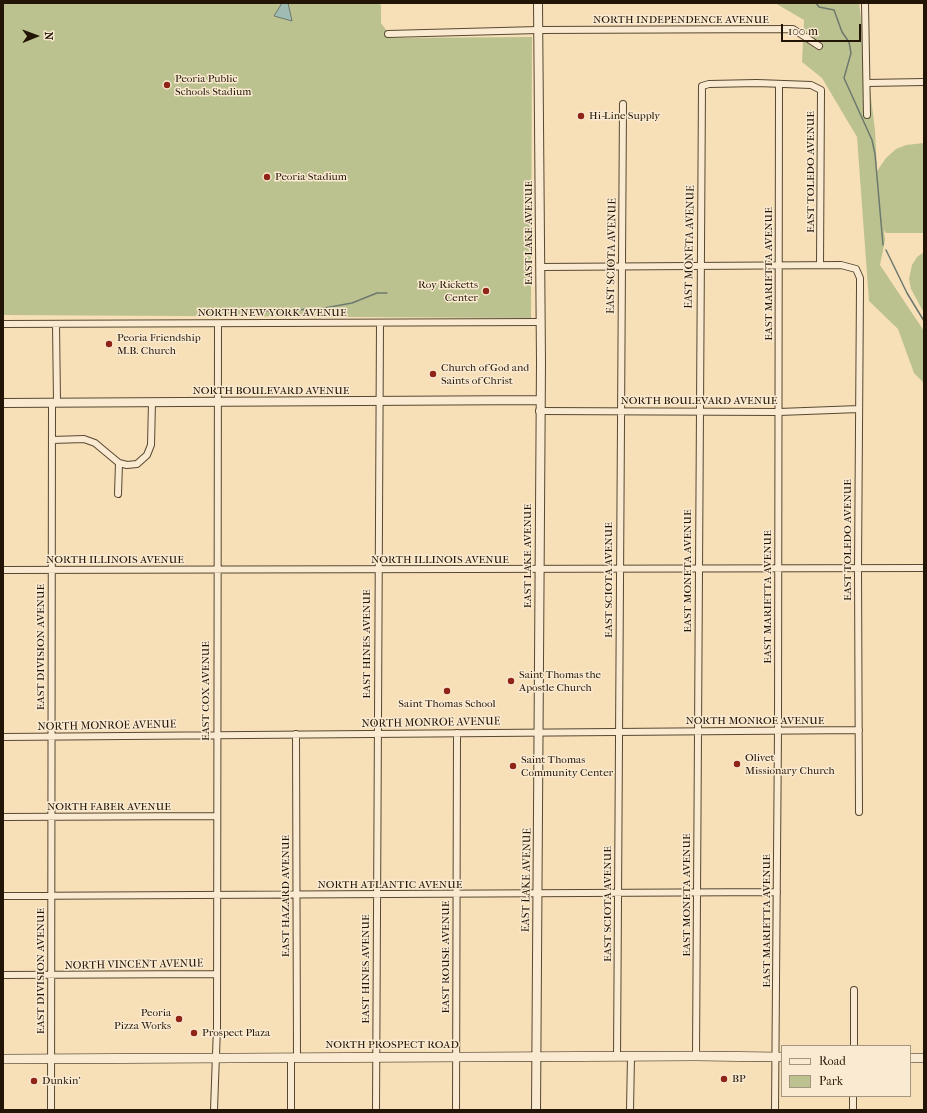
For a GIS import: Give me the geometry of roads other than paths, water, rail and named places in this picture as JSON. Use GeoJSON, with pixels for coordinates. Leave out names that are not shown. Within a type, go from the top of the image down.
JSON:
{"type":"FeatureCollection","features":[{"type":"Feature","properties":{"kind":"main road","name":"NORTH PROSPECT ROAD"},"geometry":{"type":"LineString","coordinates":[[3,1059],[696,1056],[778,1057]]}},
{"type":"Feature","properties":{"kind":"main road"},"geometry":{"type":"LineString","coordinates":[[911,1058],[924,1058]]}},
{"type":"Feature","properties":{"kind":"street","name":"EAST LAKE AVENUE"},"geometry":{"type":"LineString","coordinates":[[536,1110],[541,267],[538,3]]}},
{"type":"Feature","properties":{"kind":"street"},"geometry":{"type":"LineString","coordinates":[[866,3],[867,115]]}},
{"type":"Feature","properties":{"kind":"street","name":"NORTH INDEPENDENCE AVENUE"},"geometry":{"type":"LineString","coordinates":[[388,34],[538,30],[793,29],[820,46]]}},
{"type":"Feature","properties":{"kind":"street"},"geometry":{"type":"LineString","coordinates":[[867,83],[924,82]]}},
{"type":"Feature","properties":{"kind":"street","name":"EAST MONETA AVENUE"},"geometry":{"type":"LineString","coordinates":[[696,1056],[702,86],[709,84],[750,83],[779,85]]}},
{"type":"Feature","properties":{"kind":"street","name":"EAST TOLEDO AVENUE"},"geometry":{"type":"LineString","coordinates":[[779,85],[812,85],[821,90],[820,265],[841,265],[856,269],[860,278],[858,568],[859,812]]}},
{"type":"Feature","properties":{"kind":"street","name":"EAST MARIETTA AVENUE"},"geometry":{"type":"LineString","coordinates":[[775,1110],[778,1057],[779,85]]}},
{"type":"Feature","properties":{"kind":"street","name":"EAST SCIOTA AVENUE"},"geometry":{"type":"LineString","coordinates":[[617,1057],[623,104]]}},
{"type":"Feature","properties":{"kind":"street"},"geometry":{"type":"LineString","coordinates":[[541,267],[820,265]]}},
{"type":"Feature","properties":{"kind":"street","name":"NORTH NEW YORK AVENUE"},"geometry":{"type":"LineString","coordinates":[[3,324],[540,322]]}},
{"type":"Feature","properties":{"kind":"street","name":"EAST HINES AVENUE"},"geometry":{"type":"LineString","coordinates":[[376,1110],[376,733],[378,401],[380,323]]}},
{"type":"Feature","properties":{"kind":"street","name":"EAST DIVISION AVENUE"},"geometry":{"type":"LineString","coordinates":[[51,1110],[51,570],[52,440],[56,324]]}},
{"type":"Feature","properties":{"kind":"street","name":"EAST COX AVENUE"},"geometry":{"type":"LineString","coordinates":[[214,1110],[216,974],[218,324]]}},
{"type":"Feature","properties":{"kind":"street","name":"NORTH BOULEVARD AVENUE"},"geometry":{"type":"LineString","coordinates":[[3,403],[540,400]]}},
{"type":"Feature","properties":{"kind":"street"},"geometry":{"type":"LineString","coordinates":[[52,440],[84,439],[95,443],[119,463],[127,465],[137,464],[149,452],[152,402]]}},
{"type":"Feature","properties":{"kind":"street","name":"NORTH BOULEVARD AVENUE"},"geometry":{"type":"LineString","coordinates":[[540,411],[779,412],[859,409]]}},
{"type":"Feature","properties":{"kind":"street"},"geometry":{"type":"LineString","coordinates":[[118,494],[119,463]]}},
{"type":"Feature","properties":{"kind":"street","name":"NORTH ILLINOIS AVENUE"},"geometry":{"type":"LineString","coordinates":[[3,570],[924,568]]}},
{"type":"Feature","properties":{"kind":"street","name":"NORTH MONROE AVENUE"},"geometry":{"type":"LineString","coordinates":[[3,737],[52,738],[539,731],[859,730]]}},
{"type":"Feature","properties":{"kind":"street","name":"EAST ROUSE AVENUE"},"geometry":{"type":"LineString","coordinates":[[456,1110],[457,733]]}},
{"type":"Feature","properties":{"kind":"street","name":"EAST HAZARD AVENUE"},"geometry":{"type":"LineString","coordinates":[[291,1110],[294,1058],[296,734]]}},
{"type":"Feature","properties":{"kind":"street","name":"NORTH FABER AVENUE"},"geometry":{"type":"LineString","coordinates":[[3,817],[51,818],[216,816]]}},
{"type":"Feature","properties":{"kind":"street","name":"NORTH ATLANTIC AVENUE"},"geometry":{"type":"LineString","coordinates":[[3,896],[777,892]]}},
{"type":"Feature","properties":{"kind":"street","name":"NORTH VINCENT AVENUE"},"geometry":{"type":"LineString","coordinates":[[3,975],[216,974]]}},
{"type":"Feature","properties":{"kind":"street"},"geometry":{"type":"LineString","coordinates":[[854,990],[854,1045]]}},
{"type":"Feature","properties":{"kind":"street"},"geometry":{"type":"LineString","coordinates":[[630,1110],[631,1057]]}},
{"type":"Feature","properties":{"kind":"street"},"geometry":{"type":"LineString","coordinates":[[853,1097],[853,1110]]}},
{"type":"Feature","properties":{"kind":"water"},"geometry":{"type":"Polygon","coordinates":[[[282,3],[288,3],[292,21],[274,16],[282,3]]]}},
{"type":"Feature","properties":{"kind":"waterway"},"geometry":{"type":"LineString","coordinates":[[816,3],[819,7],[834,10],[842,32],[849,42],[851,53],[844,78],[872,140],[875,154],[883,245]]}},
{"type":"Feature","properties":{"kind":"waterway"},"geometry":{"type":"LineString","coordinates":[[886,250],[907,293],[924,321]]}},
{"type":"Feature","properties":{"kind":"waterway"},"geometry":{"type":"LineString","coordinates":[[257,311],[319,309],[352,303],[377,293],[387,293]]}},
{"type":"Feature","properties":{"kind":"place","name":"Peoria Public Schools Stadium"},"geometry":{"type":"Point","coordinates":[167,85]}},
{"type":"Feature","properties":{"kind":"place","name":"Hi-Line Supply"},"geometry":{"type":"Point","coordinates":[581,116]}},
{"type":"Feature","properties":{"kind":"place","name":"Peoria Stadium"},"geometry":{"type":"Point","coordinates":[267,177]}},
{"type":"Feature","properties":{"kind":"place","name":"Roy Ricketts Center"},"geometry":{"type":"Point","coordinates":[486,291]}},
{"type":"Feature","properties":{"kind":"place","name":"Peoria Friendship M.B. Church"},"geometry":{"type":"Point","coordinates":[109,344]}},
{"type":"Feature","properties":{"kind":"place","name":"Church of God and Saints of Christ"},"geometry":{"type":"Point","coordinates":[433,374]}},
{"type":"Feature","properties":{"kind":"place","name":"Saint Thomas the Apostle Church"},"geometry":{"type":"Point","coordinates":[511,681]}},
{"type":"Feature","properties":{"kind":"place","name":"Saint Thomas School"},"geometry":{"type":"Point","coordinates":[447,691]}},
{"type":"Feature","properties":{"kind":"place","name":"Olivet Missionary Church"},"geometry":{"type":"Point","coordinates":[737,764]}},
{"type":"Feature","properties":{"kind":"place","name":"Saint Thomas Community Center"},"geometry":{"type":"Point","coordinates":[513,766]}},
{"type":"Feature","properties":{"kind":"place","name":"Peoria Pizza Works"},"geometry":{"type":"Point","coordinates":[179,1019]}},
{"type":"Feature","properties":{"kind":"place","name":"Prospect Plaza"},"geometry":{"type":"Point","coordinates":[194,1033]}},
{"type":"Feature","properties":{"kind":"place","name":"BP"},"geometry":{"type":"Point","coordinates":[724,1079]}},
{"type":"Feature","properties":{"kind":"place","name":"Dunkin'"},"geometry":{"type":"Point","coordinates":[34,1081]}}]}
